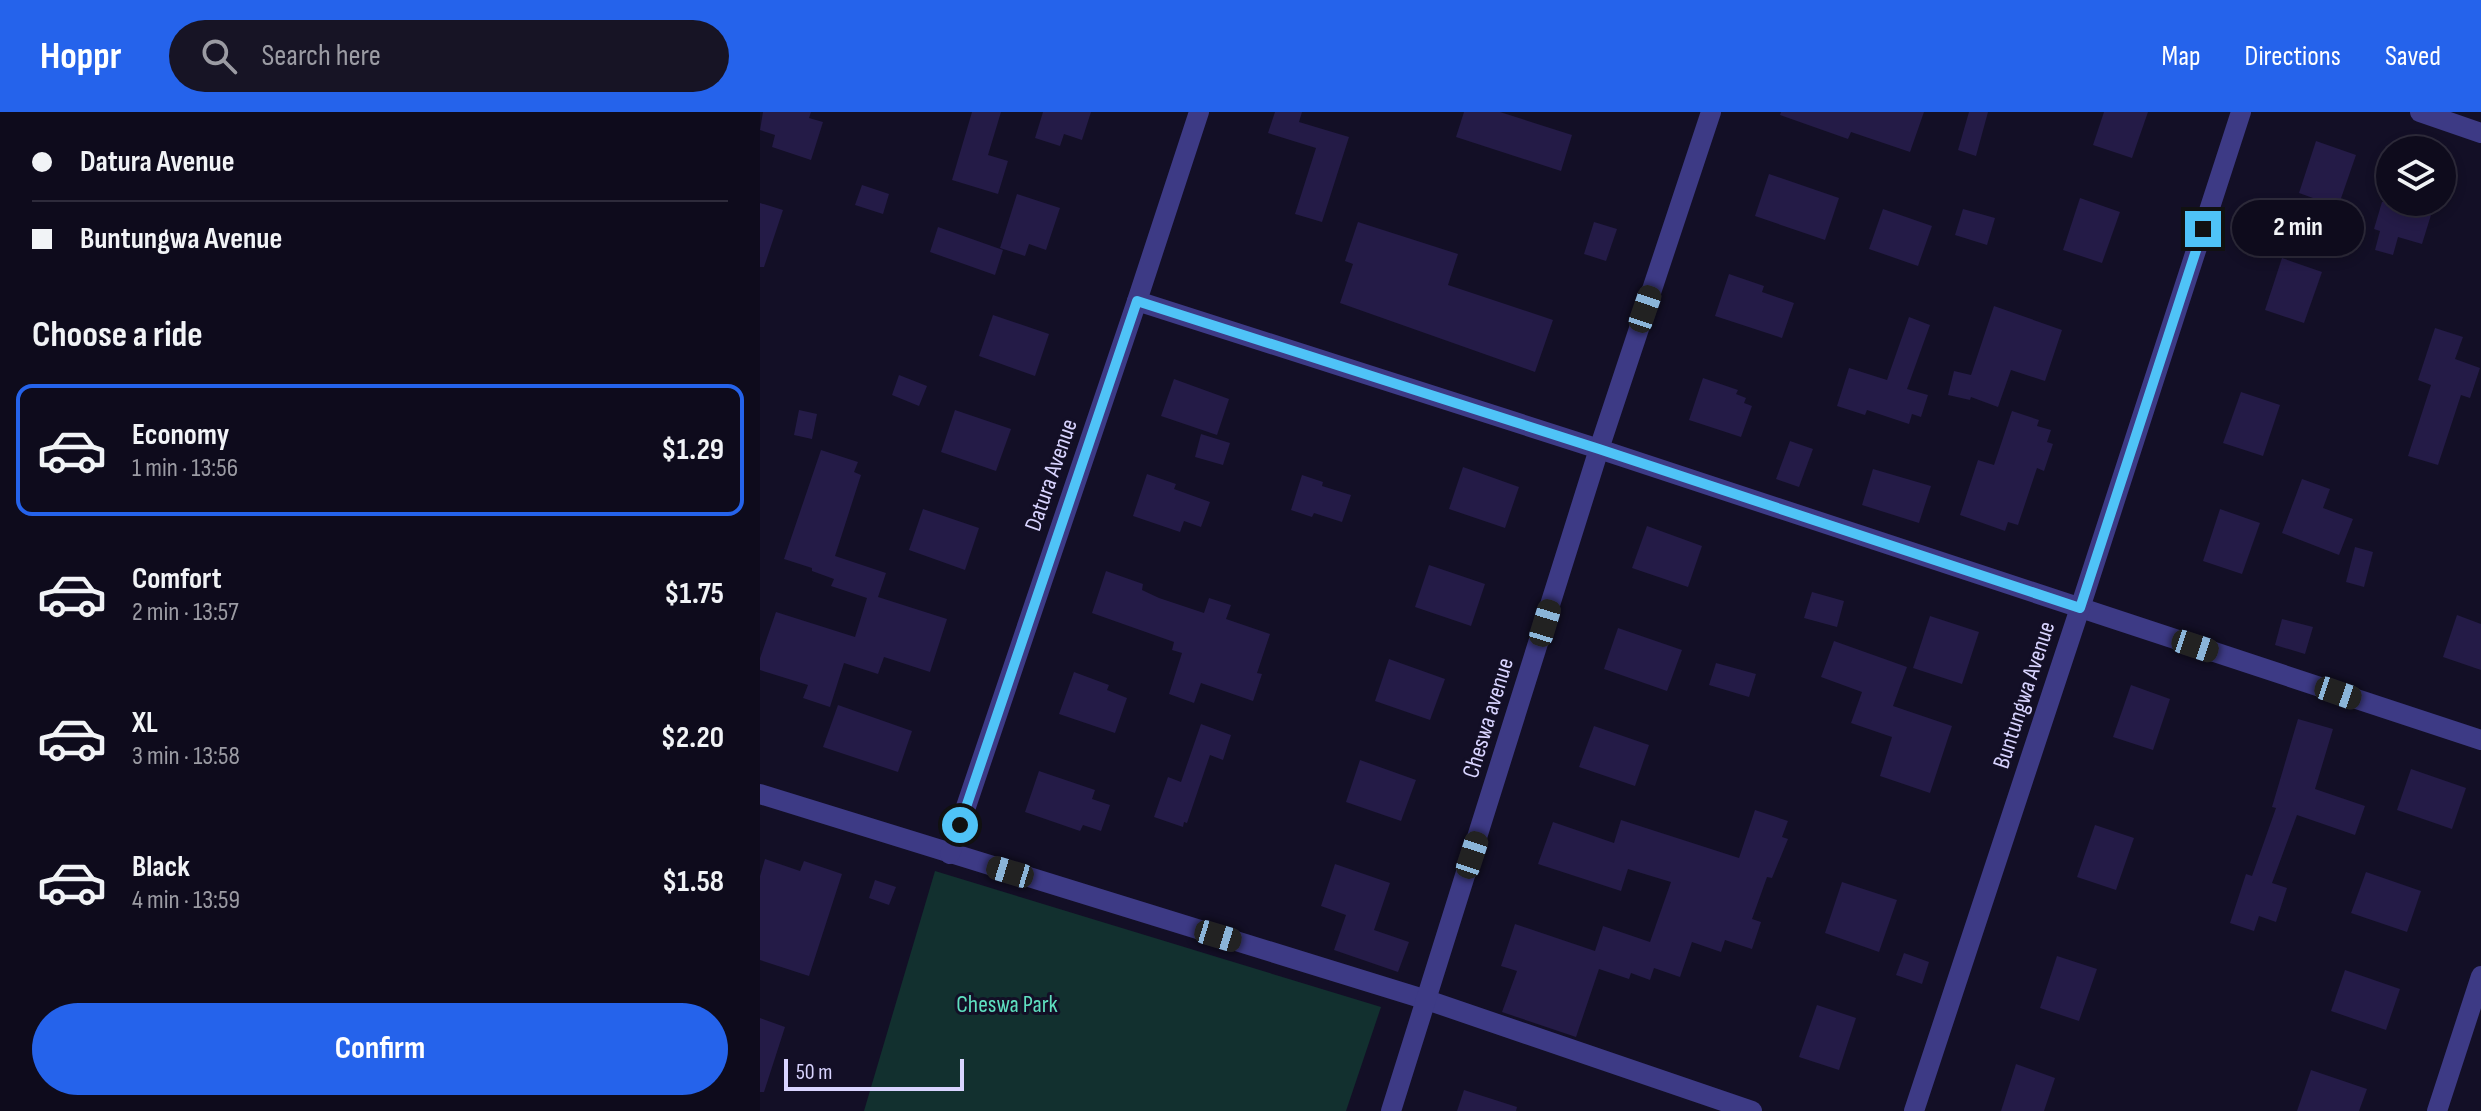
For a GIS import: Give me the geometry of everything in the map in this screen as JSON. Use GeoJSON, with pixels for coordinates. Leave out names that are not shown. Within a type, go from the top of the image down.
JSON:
{"type":"FeatureCollection","features":[{"type":"Feature","properties":{"kind":"street","name":"Datura Avenue"},"geometry":{"type":"LineString","coordinates":[[950,854],[1199,112]]}},
{"type":"Feature","properties":{"kind":"street","name":"Cheswa avenue"},"geometry":{"type":"LineString","coordinates":[[1391,1111],[1599,449],[1711,112]]}},
{"type":"Feature","properties":{"kind":"street","name":"Buntungwa Avenue"},"geometry":{"type":"LineString","coordinates":[[1914,1111],[2241,112]]}},
{"type":"Feature","properties":{"kind":"street"},"geometry":{"type":"LineString","coordinates":[[2420,112],[2481,133]]}},
{"type":"Feature","properties":{"kind":"street"},"geometry":{"type":"LineString","coordinates":[[1137,301],[1599,449],[2481,740]]}},
{"type":"Feature","properties":{"kind":"street"},"geometry":{"type":"LineString","coordinates":[[760,794],[1427,1000],[1752,1111]]}},
{"type":"Feature","properties":{"kind":"street"},"geometry":{"type":"LineString","coordinates":[[2437,1111],[2481,976]]}},
{"type":"Feature","properties":{"kind":"green space","name":"Cheswa Park"},"geometry":{"type":"Polygon","coordinates":[[[935,871],[1381,1007],[1346,1111],[864,1111],[935,871]]]}},
{"type":"Feature","properties":{"kind":"building"},"geometry":{"type":"Polygon","coordinates":[[[763,112],[811,112],[809,118],[823,122],[811,160],[772,147],[775,135],[760,130],[763,112]]]}},
{"type":"Feature","properties":{"kind":"building"},"geometry":{"type":"Polygon","coordinates":[[[972,112],[1001,112],[988,155],[1008,161],[998,194],[952,180],[972,112]]]}},
{"type":"Feature","properties":{"kind":"building"},"geometry":{"type":"Polygon","coordinates":[[[1043,112],[1091,112],[1082,140],[1064,134],[1060,146],[1035,138],[1043,112]]]}},
{"type":"Feature","properties":{"kind":"building"},"geometry":{"type":"Polygon","coordinates":[[[1275,112],[1302,112],[1299,122],[1349,137],[1322,222],[1295,214],[1316,148],[1268,133],[1275,112]]]}},
{"type":"Feature","properties":{"kind":"building"},"geometry":{"type":"Polygon","coordinates":[[[1464,112],[1500,112],[1572,135],[1561,171],[1456,137],[1464,112]]]}},
{"type":"Feature","properties":{"kind":"building"},"geometry":{"type":"Polygon","coordinates":[[[1781,112],[1924,112],[1910,152],[1851,132],[1848,139],[1780,115],[1781,112]]]}},
{"type":"Feature","properties":{"kind":"building"},"geometry":{"type":"Polygon","coordinates":[[[1969,112],[1988,112],[1976,156],[1958,150],[1969,112]]]}},
{"type":"Feature","properties":{"kind":"building"},"geometry":{"type":"Polygon","coordinates":[[[2104,112],[2148,112],[2132,158],[2093,145],[2104,112]]]}},
{"type":"Feature","properties":{"kind":"building"},"geometry":{"type":"Polygon","coordinates":[[[2316,141],[2356,155],[2338,207],[2299,193],[2316,141]]]}},
{"type":"Feature","properties":{"kind":"building"},"geometry":{"type":"Polygon","coordinates":[[[1769,174],[1839,198],[1825,240],[1755,216],[1769,174]]]}},
{"type":"Feature","properties":{"kind":"building"},"geometry":{"type":"Polygon","coordinates":[[[862,185],[889,194],[883,214],[855,205],[862,185]]]}},
{"type":"Feature","properties":{"kind":"building"},"geometry":{"type":"Polygon","coordinates":[[[1017,194],[1060,208],[1046,250],[1029,244],[1025,256],[1000,248],[1017,194]]]}},
{"type":"Feature","properties":{"kind":"building"},"geometry":{"type":"Polygon","coordinates":[[[2080,198],[2120,212],[2102,263],[2063,250],[2080,198]]]}},
{"type":"Feature","properties":{"kind":"building"},"geometry":{"type":"Polygon","coordinates":[[[760,203],[783,210],[764,267],[760,267],[760,203]]]}},
{"type":"Feature","properties":{"kind":"building"},"geometry":{"type":"Polygon","coordinates":[[[1883,209],[1932,226],[1918,266],[1869,249],[1883,209]]]}},
{"type":"Feature","properties":{"kind":"building"},"geometry":{"type":"Polygon","coordinates":[[[1963,209],[1995,218],[1987,245],[1955,235],[1963,209]]]}},
{"type":"Feature","properties":{"kind":"building"},"geometry":{"type":"Polygon","coordinates":[[[2378,216],[2431,216],[2422,244],[2398,237],[2393,255],[2375,250],[2380,231],[2374,229],[2378,216]]]}},
{"type":"Feature","properties":{"kind":"building"},"geometry":{"type":"Polygon","coordinates":[[[1358,222],[1458,254],[1448,285],[1553,320],[1535,372],[1340,303],[1353,264],[1345,261],[1358,222]]]}},
{"type":"Feature","properties":{"kind":"building"},"geometry":{"type":"Polygon","coordinates":[[[1594,222],[1617,229],[1606,261],[1584,254],[1594,222]]]}},
{"type":"Feature","properties":{"kind":"building"},"geometry":{"type":"Polygon","coordinates":[[[938,227],[1003,250],[995,275],[930,252],[938,227]]]}},
{"type":"Feature","properties":{"kind":"building"},"geometry":{"type":"Polygon","coordinates":[[[2282,258],[2322,272],[2304,323],[2265,310],[2282,258]]]}},
{"type":"Feature","properties":{"kind":"building"},"geometry":{"type":"Polygon","coordinates":[[[1729,274],[1764,286],[1762,292],[1794,303],[1782,338],[1715,316],[1729,274]]]}},
{"type":"Feature","properties":{"kind":"building"},"geometry":{"type":"Polygon","coordinates":[[[1994,306],[2062,330],[2045,381],[2011,370],[1998,407],[1971,397],[1970,400],[1948,395],[1954,371],[1971,375],[1994,306]]]}},
{"type":"Feature","properties":{"kind":"building"},"geometry":{"type":"Polygon","coordinates":[[[993,315],[1049,334],[1035,376],[979,356],[993,315]]]}},
{"type":"Feature","properties":{"kind":"building"},"geometry":{"type":"Polygon","coordinates":[[[1909,317],[1930,325],[1907,389],[1928,395],[1921,417],[1912,414],[1909,424],[1867,410],[1865,415],[1837,406],[1849,368],[1887,380],[1909,317]]]}},
{"type":"Feature","properties":{"kind":"building"},"geometry":{"type":"Polygon","coordinates":[[[2435,328],[2463,337],[2455,359],[2480,368],[2470,398],[2461,395],[2438,465],[2408,456],[2431,385],[2418,380],[2435,328]]]}},
{"type":"Feature","properties":{"kind":"building"},"geometry":{"type":"Polygon","coordinates":[[[899,375],[927,386],[919,406],[892,395],[899,375]]]}},
{"type":"Feature","properties":{"kind":"building"},"geometry":{"type":"Polygon","coordinates":[[[1703,378],[1738,390],[1736,394],[1746,398],[1744,403],[1752,406],[1741,437],[1689,420],[1703,378]]]}},
{"type":"Feature","properties":{"kind":"building"},"geometry":{"type":"Polygon","coordinates":[[[1174,379],[1229,399],[1217,435],[1161,416],[1174,379]]]}},
{"type":"Feature","properties":{"kind":"building"},"geometry":{"type":"Polygon","coordinates":[[[2241,392],[2280,405],[2263,456],[2223,443],[2241,392]]]}},
{"type":"Feature","properties":{"kind":"building"},"geometry":{"type":"Polygon","coordinates":[[[799,410],[817,414],[812,439],[794,435],[799,410]]]}},
{"type":"Feature","properties":{"kind":"building"},"geometry":{"type":"Polygon","coordinates":[[[955,410],[1011,429],[996,471],[941,452],[955,410]]]}},
{"type":"Feature","properties":{"kind":"building"},"geometry":{"type":"Polygon","coordinates":[[[2012,411],[2039,420],[2037,426],[2051,430],[2047,442],[2053,444],[2044,471],[2037,468],[2018,525],[2008,522],[2005,531],[1960,515],[1978,460],[1994,465],[2012,411]]]}},
{"type":"Feature","properties":{"kind":"building"},"geometry":{"type":"Polygon","coordinates":[[[1201,434],[1230,443],[1223,465],[1195,457],[1201,434]]]}},
{"type":"Feature","properties":{"kind":"building"},"geometry":{"type":"Polygon","coordinates":[[[1790,441],[1813,449],[1799,487],[1776,479],[1790,441]]]}},
{"type":"Feature","properties":{"kind":"building"},"geometry":{"type":"Polygon","coordinates":[[[821,450],[858,462],[854,472],[861,475],[835,556],[886,573],[878,597],[947,619],[930,672],[884,657],[878,674],[844,663],[830,707],[803,698],[808,685],[760,670],[760,658],[776,612],[855,637],[867,598],[831,586],[834,579],[784,559],[821,450]]]}},
{"type":"Feature","properties":{"kind":"building"},"geometry":{"type":"Polygon","coordinates":[[[1463,467],[1519,487],[1505,528],[1449,509],[1463,467]]]}},
{"type":"Feature","properties":{"kind":"building"},"geometry":{"type":"Polygon","coordinates":[[[1873,469],[1931,486],[1919,523],[1862,505],[1873,469]]]}},
{"type":"Feature","properties":{"kind":"building"},"geometry":{"type":"Polygon","coordinates":[[[1147,474],[1176,484],[1174,489],[1210,502],[1201,527],[1184,521],[1180,532],[1133,516],[1147,474]]]}},
{"type":"Feature","properties":{"kind":"building"},"geometry":{"type":"Polygon","coordinates":[[[1302,475],[1323,482],[1322,486],[1351,495],[1342,522],[1291,510],[1302,475]]]}},
{"type":"Feature","properties":{"kind":"building"},"geometry":{"type":"Polygon","coordinates":[[[2302,479],[2330,489],[2323,508],[2353,519],[2339,555],[2282,533],[2302,479]]]}},
{"type":"Feature","properties":{"kind":"building"},"geometry":{"type":"Polygon","coordinates":[[[923,509],[979,528],[965,570],[909,550],[923,509]]]}},
{"type":"Feature","properties":{"kind":"building"},"geometry":{"type":"Polygon","coordinates":[[[2220,509],[2260,523],[2242,574],[2203,561],[2220,509]]]}},
{"type":"Feature","properties":{"kind":"building"},"geometry":{"type":"Polygon","coordinates":[[[1647,526],[1702,546],[1688,587],[1632,568],[1647,526]]]}},
{"type":"Feature","properties":{"kind":"building"},"geometry":{"type":"Polygon","coordinates":[[[2355,547],[2373,552],[2364,587],[2346,582],[2355,547]]]}},
{"type":"Feature","properties":{"kind":"building"},"geometry":{"type":"Polygon","coordinates":[[[1429,565],[1485,584],[1471,626],[1415,607],[1429,565]]]}},
{"type":"Feature","properties":{"kind":"building"},"geometry":{"type":"Polygon","coordinates":[[[1106,571],[1143,584],[1142,590],[1159,598],[1204,613],[1209,598],[1231,605],[1226,619],[1270,634],[1257,673],[1262,674],[1253,701],[1201,683],[1194,703],[1169,694],[1182,653],[1172,650],[1174,642],[1092,613],[1106,571]]]}},
{"type":"Feature","properties":{"kind":"building"},"geometry":{"type":"Polygon","coordinates":[[[1812,592],[1844,601],[1837,627],[1804,618],[1812,592]]]}},
{"type":"Feature","properties":{"kind":"building"},"geometry":{"type":"Polygon","coordinates":[[[2457,615],[2481,624],[2481,670],[2443,657],[2457,615]]]}},
{"type":"Feature","properties":{"kind":"building"},"geometry":{"type":"Polygon","coordinates":[[[1930,616],[1979,632],[1962,684],[1913,668],[1930,616]]]}},
{"type":"Feature","properties":{"kind":"building"},"geometry":{"type":"Polygon","coordinates":[[[2282,619],[2313,627],[2305,654],[2275,645],[2282,619]]]}},
{"type":"Feature","properties":{"kind":"building"},"geometry":{"type":"Polygon","coordinates":[[[1618,628],[1682,650],[1667,691],[1604,669],[1618,628]]]}},
{"type":"Feature","properties":{"kind":"building"},"geometry":{"type":"Polygon","coordinates":[[[1834,641],[1907,667],[1893,706],[1952,726],[1930,793],[1880,776],[1892,737],[1851,723],[1862,692],[1821,677],[1834,641]]]}},
{"type":"Feature","properties":{"kind":"building"},"geometry":{"type":"Polygon","coordinates":[[[1389,659],[1445,679],[1430,720],[1375,701],[1389,659]]]}},
{"type":"Feature","properties":{"kind":"building"},"geometry":{"type":"Polygon","coordinates":[[[1716,663],[1756,674],[1749,697],[1709,685],[1716,663]]]}},
{"type":"Feature","properties":{"kind":"building"},"geometry":{"type":"Polygon","coordinates":[[[1074,672],[1109,685],[1107,690],[1127,698],[1115,733],[1059,714],[1074,672]]]}},
{"type":"Feature","properties":{"kind":"building"},"geometry":{"type":"Polygon","coordinates":[[[2131,685],[2170,699],[2153,750],[2113,737],[2131,685]]]}},
{"type":"Feature","properties":{"kind":"building"},"geometry":{"type":"Polygon","coordinates":[[[838,705],[912,731],[898,772],[823,747],[838,705]]]}},
{"type":"Feature","properties":{"kind":"building"},"geometry":{"type":"Polygon","coordinates":[[[2298,719],[2333,729],[2315,789],[2365,806],[2355,835],[2297,815],[2272,883],[2287,888],[2276,922],[2259,916],[2254,931],[2230,923],[2246,874],[2252,876],[2276,808],[2272,807],[2298,719]]]}},
{"type":"Feature","properties":{"kind":"building"},"geometry":{"type":"Polygon","coordinates":[[[1201,724],[1231,735],[1223,760],[1210,755],[1183,827],[1154,817],[1168,777],[1181,782],[1201,724]]]}},
{"type":"Feature","properties":{"kind":"building"},"geometry":{"type":"Polygon","coordinates":[[[1594,726],[1649,745],[1635,786],[1579,767],[1594,726]]]}},
{"type":"Feature","properties":{"kind":"building"},"geometry":{"type":"Polygon","coordinates":[[[1360,760],[1416,780],[1401,821],[1346,802],[1360,760]]]}},
{"type":"Feature","properties":{"kind":"building"},"geometry":{"type":"Polygon","coordinates":[[[2411,769],[2466,788],[2452,829],[2397,810],[2411,769]]]}},
{"type":"Feature","properties":{"kind":"building"},"geometry":{"type":"Polygon","coordinates":[[[1039,771],[1095,790],[1092,799],[1110,805],[1101,831],[1083,825],[1080,831],[1025,812],[1039,771]]]}},
{"type":"Feature","properties":{"kind":"building"},"geometry":{"type":"Polygon","coordinates":[[[1755,810],[1788,821],[1782,837],[1788,839],[1772,878],[1767,877],[1752,919],[1761,922],[1752,949],[1725,940],[1721,952],[1692,942],[1680,977],[1654,968],[1650,980],[1631,973],[1629,979],[1599,969],[1576,1037],[1502,1012],[1517,971],[1501,966],[1515,924],[1595,951],[1603,926],[1650,942],[1671,882],[1628,869],[1621,891],[1538,864],[1553,822],[1614,843],[1621,820],[1739,858],[1755,810]]]}},
{"type":"Feature","properties":{"kind":"building"},"geometry":{"type":"Polygon","coordinates":[[[2095,825],[2134,838],[2116,890],[2077,877],[2095,825]]]}},
{"type":"Feature","properties":{"kind":"building"},"geometry":{"type":"Polygon","coordinates":[[[765,859],[800,871],[804,861],[842,874],[809,976],[760,960],[760,876],[765,859]]]}},
{"type":"Feature","properties":{"kind":"building"},"geometry":{"type":"Polygon","coordinates":[[[1335,864],[1390,883],[1374,930],[1409,942],[1398,972],[1334,950],[1346,915],[1321,906],[1335,864]]]}},
{"type":"Feature","properties":{"kind":"building"},"geometry":{"type":"Polygon","coordinates":[[[2366,872],[2421,891],[2407,932],[2351,913],[2366,872]]]}},
{"type":"Feature","properties":{"kind":"building"},"geometry":{"type":"Polygon","coordinates":[[[875,880],[896,887],[889,905],[869,898],[875,880]]]}},
{"type":"Feature","properties":{"kind":"building"},"geometry":{"type":"Polygon","coordinates":[[[1842,882],[1897,900],[1879,952],[1825,933],[1842,882]]]}},
{"type":"Feature","properties":{"kind":"building"},"geometry":{"type":"Polygon","coordinates":[[[1904,953],[1929,962],[1922,984],[1896,975],[1904,953]]]}},
{"type":"Feature","properties":{"kind":"building"},"geometry":{"type":"Polygon","coordinates":[[[2057,956],[2097,969],[2079,1021],[2040,1008],[2057,956]]]}},
{"type":"Feature","properties":{"kind":"building"},"geometry":{"type":"Polygon","coordinates":[[[2345,970],[2400,989],[2386,1030],[2331,1011],[2345,970]]]}},
{"type":"Feature","properties":{"kind":"building"},"geometry":{"type":"Polygon","coordinates":[[[1817,1005],[1856,1018],[1839,1070],[1799,1057],[1817,1005]]]}},
{"type":"Feature","properties":{"kind":"building"},"geometry":{"type":"Polygon","coordinates":[[[760,1018],[785,1027],[764,1092],[760,1092],[760,1018]]]}},
{"type":"Feature","properties":{"kind":"building"},"geometry":{"type":"Polygon","coordinates":[[[2016,1064],[2055,1078],[2044,1111],[2001,1111],[2016,1064]]]}},
{"type":"Feature","properties":{"kind":"building"},"geometry":{"type":"Polygon","coordinates":[[[2311,1070],[2367,1089],[2359,1111],[2297,1111],[2311,1070]]]}},
{"type":"Feature","properties":{"kind":"building"},"geometry":{"type":"Polygon","coordinates":[[[1464,1090],[1517,1107],[1516,1111],[1457,1111],[1464,1090]]]}},
{"type":"Feature","properties":{"kind":"route"},"geometry":{"type":"LineString","coordinates":[[960,825],[1137,301],[2080,608],[2203,229]]}}]}
